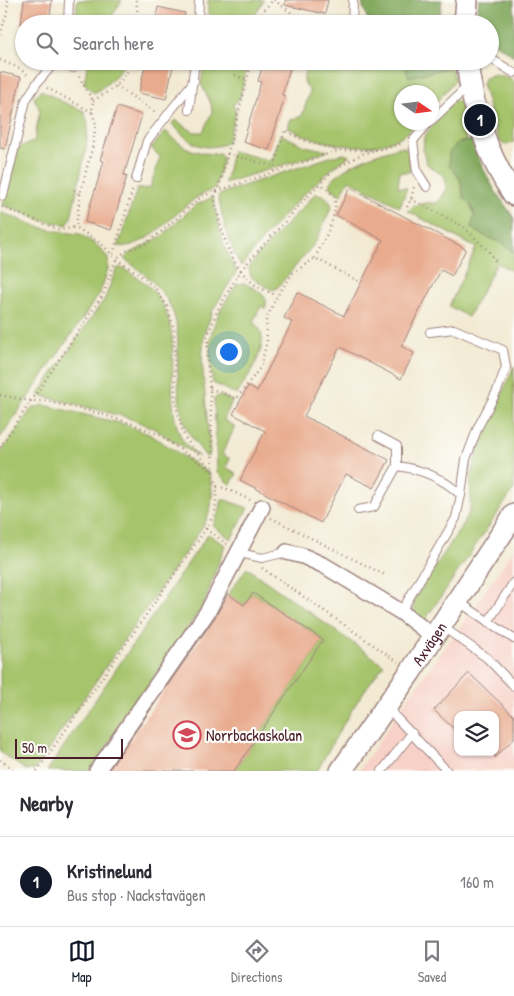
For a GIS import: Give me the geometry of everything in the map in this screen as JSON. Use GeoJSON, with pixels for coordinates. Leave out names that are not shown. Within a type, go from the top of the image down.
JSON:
{"type":"FeatureCollection","features":[{"type":"Feature","properties":{"kind":"street"},"geometry":{"type":"LineString","coordinates":[[466,15],[467,0]]}},
{"type":"Feature","properties":{"kind":"street"},"geometry":{"type":"LineString","coordinates":[[468,70],[469,84],[492,158],[512,187]]}},
{"type":"Feature","properties":{"kind":"street"},"geometry":{"type":"LineString","coordinates":[[97,771],[208,611],[240,553],[262,507]]}},
{"type":"Feature","properties":{"kind":"street","name":"Axvägen"},"geometry":{"type":"LineString","coordinates":[[341,771],[438,631],[514,515]]}},
{"type":"Feature","properties":{"kind":"street"},"geometry":{"type":"LineString","coordinates":[[287,552],[303,556],[325,566],[401,612],[438,631]]}},
{"type":"Feature","properties":{"kind":"lane"},"geometry":{"type":"LineString","coordinates":[[68,15],[69,0]]}},
{"type":"Feature","properties":{"kind":"lane"},"geometry":{"type":"LineString","coordinates":[[198,15],[199,0]]}},
{"type":"Feature","properties":{"kind":"lane"},"geometry":{"type":"LineString","coordinates":[[352,15],[353,0]]}},
{"type":"Feature","properties":{"kind":"lane"},"geometry":{"type":"LineString","coordinates":[[499,64],[514,73]]}},
{"type":"Feature","properties":{"kind":"lane"},"geometry":{"type":"LineString","coordinates":[[3,196],[26,100],[37,82],[48,70]]}},
{"type":"Feature","properties":{"kind":"lane"},"geometry":{"type":"LineString","coordinates":[[189,110],[195,70]]}},
{"type":"Feature","properties":{"kind":"lane"},"geometry":{"type":"LineString","coordinates":[[136,179],[147,141],[194,81]]}},
{"type":"Feature","properties":{"kind":"lane"},"geometry":{"type":"LineString","coordinates":[[439,113],[469,84]]}},
{"type":"Feature","properties":{"kind":"lane"},"geometry":{"type":"LineString","coordinates":[[422,130],[412,141],[417,171],[427,187]]}},
{"type":"Feature","properties":{"kind":"lane"},"geometry":{"type":"LineString","coordinates":[[401,612],[456,518],[466,459],[478,427],[497,391],[506,368],[503,350],[454,329],[430,332]]}},
{"type":"Feature","properties":{"kind":"lane"},"geometry":{"type":"LineString","coordinates":[[358,510],[374,507],[397,466],[398,446],[378,436]]}},
{"type":"Feature","properties":{"kind":"lane"},"geometry":{"type":"LineString","coordinates":[[397,466],[415,468],[449,484],[461,495]]}},
{"type":"Feature","properties":{"kind":"lane"},"geometry":{"type":"LineString","coordinates":[[240,553],[262,558],[287,552]]}},
{"type":"Feature","properties":{"kind":"lane"},"geometry":{"type":"LineString","coordinates":[[488,622],[514,582]]}},
{"type":"Feature","properties":{"kind":"lane"},"geometry":{"type":"LineString","coordinates":[[457,601],[514,639]]}},
{"type":"Feature","properties":{"kind":"lane"},"geometry":{"type":"LineString","coordinates":[[438,631],[487,658],[514,686]]}},
{"type":"Feature","properties":{"kind":"lane"},"geometry":{"type":"LineString","coordinates":[[386,706],[447,771]]}},
{"type":"Feature","properties":{"kind":"lane"},"geometry":{"type":"LineString","coordinates":[[382,771],[412,733]]}},
{"type":"Feature","properties":{"kind":"path"},"geometry":{"type":"LineString","coordinates":[[0,35],[7,12],[8,0]]}},
{"type":"Feature","properties":{"kind":"path"},"geometry":{"type":"LineString","coordinates":[[136,0],[138,15]]}},
{"type":"Feature","properties":{"kind":"path"},"geometry":{"type":"LineString","coordinates":[[262,15],[262,12],[274,0],[295,15]]}},
{"type":"Feature","properties":{"kind":"path"},"geometry":{"type":"LineString","coordinates":[[74,70],[93,101],[92,112],[96,124],[80,194],[76,227]]}},
{"type":"Feature","properties":{"kind":"path"},"geometry":{"type":"LineString","coordinates":[[93,101],[116,86],[129,70]]}},
{"type":"Feature","properties":{"kind":"path"},"geometry":{"type":"LineString","coordinates":[[250,70],[218,190],[214,197],[223,235],[240,270],[254,284],[277,296]]}},
{"type":"Feature","properties":{"kind":"path"},"geometry":{"type":"LineString","coordinates":[[235,74],[247,80]]}},
{"type":"Feature","properties":{"kind":"path"},"geometry":{"type":"LineString","coordinates":[[116,86],[165,118]]}},
{"type":"Feature","properties":{"kind":"path"},"geometry":{"type":"LineString","coordinates":[[273,171],[285,130],[296,137],[320,146],[340,150],[377,150]]}},
{"type":"Feature","properties":{"kind":"path"},"geometry":{"type":"LineString","coordinates":[[206,529],[214,513],[217,487],[213,472],[207,358],[208,335],[217,311],[240,270],[333,170],[362,154],[412,141]]}},
{"type":"Feature","properties":{"kind":"path"},"geometry":{"type":"LineString","coordinates":[[0,447],[103,295],[116,259],[126,251],[145,244],[202,196],[340,150]]}},
{"type":"Feature","properties":{"kind":"path"},"geometry":{"type":"LineString","coordinates":[[227,154],[274,166]]}},
{"type":"Feature","properties":{"kind":"path"},"geometry":{"type":"LineString","coordinates":[[407,207],[411,199],[417,171]]}},
{"type":"Feature","properties":{"kind":"path"},"geometry":{"type":"LineString","coordinates":[[112,255],[136,179]]}},
{"type":"Feature","properties":{"kind":"path"},"geometry":{"type":"LineString","coordinates":[[210,389],[236,399],[260,368],[267,341],[266,319],[277,296],[293,273],[315,258],[333,220],[334,195],[321,184]]}},
{"type":"Feature","properties":{"kind":"path"},"geometry":{"type":"LineString","coordinates":[[74,190],[80,194]]}},
{"type":"Feature","properties":{"kind":"path"},"geometry":{"type":"LineString","coordinates":[[411,199],[464,227],[489,252],[497,263]]}},
{"type":"Feature","properties":{"kind":"path"},"geometry":{"type":"LineString","coordinates":[[0,207],[60,230],[76,227],[104,246],[116,259],[139,274],[156,289],[167,306],[174,329],[175,400],[181,426],[185,438],[213,472]]}},
{"type":"Feature","properties":{"kind":"path"},"geometry":{"type":"LineString","coordinates":[[315,258],[360,282]]}},
{"type":"Feature","properties":{"kind":"path"},"geometry":{"type":"LineString","coordinates":[[0,395],[31,401],[45,401],[98,413],[133,424],[158,434],[213,472]]}},
{"type":"Feature","properties":{"kind":"path"},"geometry":{"type":"LineString","coordinates":[[217,487],[226,488],[253,501],[271,517],[385,575]]}},
{"type":"Feature","properties":{"kind":"path"},"geometry":{"type":"LineString","coordinates":[[0,760],[16,771]]}},
{"type":"Feature","properties":{"kind":"shaded area"},"geometry":{"type":"Polygon","coordinates":[[[514,549],[514,771],[359,771],[407,699],[466,619],[514,549]]]}},
{"type":"Feature","properties":{"kind":"green space"},"geometry":{"type":"Polygon","coordinates":[[[77,0],[122,0],[113,15],[76,15],[77,0]]]}},
{"type":"Feature","properties":{"kind":"green space"},"geometry":{"type":"Polygon","coordinates":[[[208,0],[264,0],[256,15],[210,15],[208,13],[208,0]]]}},
{"type":"Feature","properties":{"kind":"green space"},"geometry":{"type":"Polygon","coordinates":[[[362,0],[442,0],[440,15],[366,15],[362,0]]]}},
{"type":"Feature","properties":{"kind":"green space"},"geometry":{"type":"Polygon","coordinates":[[[479,0],[514,0],[514,56],[499,46],[499,15],[477,15],[479,0]]]}},
{"type":"Feature","properties":{"kind":"green space"},"geometry":{"type":"Polygon","coordinates":[[[86,70],[120,70],[116,76],[94,93],[84,83],[86,70]]]}},
{"type":"Feature","properties":{"kind":"green space"},"geometry":{"type":"Polygon","coordinates":[[[203,70],[246,70],[240,98],[233,105],[236,112],[227,143],[210,147],[196,144],[184,136],[172,124],[175,120],[194,132],[203,132],[212,112],[211,104],[201,84],[203,70]]]}},
{"type":"Feature","properties":{"kind":"green space"},"geometry":{"type":"Polygon","coordinates":[[[306,70],[406,70],[409,77],[438,70],[452,70],[455,80],[439,99],[439,85],[394,85],[394,130],[410,130],[390,142],[355,146],[320,140],[288,128],[290,120],[302,116],[310,91],[304,80],[306,70]]]}},
{"type":"Feature","properties":{"kind":"green space"},"geometry":{"type":"Polygon","coordinates":[[[406,70],[438,70],[409,77],[406,70]]]}},
{"type":"Feature","properties":{"kind":"green space"},"geometry":{"type":"Polygon","coordinates":[[[496,74],[510,78],[514,82],[514,142],[508,144],[499,141],[482,84],[485,77],[496,74]]]}},
{"type":"Feature","properties":{"kind":"green space"},"geometry":{"type":"Polygon","coordinates":[[[41,90],[84,111],[88,123],[86,150],[71,217],[67,225],[41,220],[3,205],[18,147],[34,142],[40,110],[34,98],[41,90]]]}},
{"type":"Feature","properties":{"kind":"green space"},"geometry":{"type":"Polygon","coordinates":[[[454,101],[462,102],[465,113],[459,116],[466,141],[458,143],[449,165],[460,179],[464,198],[470,204],[483,235],[502,243],[514,253],[514,272],[497,263],[468,317],[449,306],[476,248],[408,211],[417,205],[437,203],[445,191],[445,177],[427,164],[423,152],[424,137],[429,130],[439,130],[439,117],[454,101]]]}},
{"type":"Feature","properties":{"kind":"green space"},"geometry":{"type":"Polygon","coordinates":[[[166,131],[190,149],[203,153],[220,154],[223,158],[215,188],[195,199],[157,231],[138,243],[118,246],[137,189],[150,188],[160,157],[151,148],[166,131]]]}},
{"type":"Feature","properties":{"kind":"green space"},"geometry":{"type":"Polygon","coordinates":[[[280,134],[305,146],[328,151],[225,183],[232,151],[272,161],[280,134]]]}},
{"type":"Feature","properties":{"kind":"green space"},"geometry":{"type":"Polygon","coordinates":[[[472,140],[481,164],[494,189],[514,218],[514,253],[502,243],[471,228],[475,214],[470,204],[464,198],[460,179],[449,165],[449,152],[458,143],[472,140]]]}},
{"type":"Feature","properties":{"kind":"green space"},"geometry":{"type":"Polygon","coordinates":[[[398,147],[404,147],[408,150],[410,172],[400,172],[398,187],[407,188],[400,207],[349,180],[341,195],[332,189],[330,185],[333,178],[352,165],[398,147]]]}},
{"type":"Feature","properties":{"kind":"green space"},"geometry":{"type":"Polygon","coordinates":[[[344,154],[349,156],[319,180],[291,207],[241,266],[229,241],[218,196],[333,156],[344,154]]]}},
{"type":"Feature","properties":{"kind":"green space"},"geometry":{"type":"Polygon","coordinates":[[[315,194],[326,197],[332,206],[315,243],[277,288],[272,290],[251,277],[249,268],[256,257],[315,194]]]}},
{"type":"Feature","properties":{"kind":"green space"},"geometry":{"type":"Polygon","coordinates":[[[213,197],[224,244],[237,271],[213,310],[204,334],[202,361],[210,452],[209,456],[206,457],[188,431],[181,410],[178,387],[178,336],[171,307],[159,288],[124,259],[129,254],[162,236],[194,206],[213,197]]]}},
{"type":"Feature","properties":{"kind":"green space"},"geometry":{"type":"Polygon","coordinates":[[[0,212],[39,227],[80,234],[99,247],[108,258],[108,269],[100,293],[0,438],[0,212]]]}},
{"type":"Feature","properties":{"kind":"green space"},"geometry":{"type":"Polygon","coordinates":[[[120,267],[147,284],[164,308],[170,325],[172,344],[175,419],[181,437],[199,457],[153,428],[126,417],[38,395],[105,298],[116,270],[120,267]]]}},
{"type":"Feature","properties":{"kind":"green space"},"geometry":{"type":"Polygon","coordinates":[[[244,283],[261,293],[266,300],[266,304],[265,309],[261,306],[253,322],[259,329],[262,338],[259,355],[237,395],[213,383],[210,348],[211,336],[221,309],[237,284],[244,283]]]}},
{"type":"Feature","properties":{"kind":"green space"},"geometry":{"type":"Polygon","coordinates":[[[514,366],[514,489],[425,620],[416,615],[413,608],[415,598],[460,529],[470,510],[471,475],[478,449],[514,366]]]}},
{"type":"Feature","properties":{"kind":"green space"},"geometry":{"type":"Polygon","coordinates":[[[218,396],[232,401],[224,420],[235,427],[222,454],[230,459],[226,467],[237,474],[230,485],[217,472],[214,399],[218,396]]]}},
{"type":"Feature","properties":{"kind":"green space"},"geometry":{"type":"Polygon","coordinates":[[[44,405],[124,424],[151,435],[209,473],[212,500],[204,525],[35,769],[27,771],[0,752],[0,454],[32,408],[44,405]]]}},
{"type":"Feature","properties":{"kind":"green space"},"geometry":{"type":"Polygon","coordinates":[[[222,499],[248,508],[231,539],[213,526],[222,499]]]}},
{"type":"Feature","properties":{"kind":"green space"},"geometry":{"type":"Polygon","coordinates":[[[208,534],[225,545],[204,604],[90,771],[47,771],[208,534]]]}},
{"type":"Feature","properties":{"kind":"green space"},"geometry":{"type":"Polygon","coordinates":[[[247,568],[384,665],[356,703],[317,771],[234,771],[323,640],[253,593],[244,605],[228,594],[247,568]]]}},
{"type":"Feature","properties":{"kind":"building"},"geometry":{"type":"Polygon","coordinates":[[[24,0],[52,0],[50,15],[22,15],[24,0]]]}},
{"type":"Feature","properties":{"kind":"building"},"geometry":{"type":"Polygon","coordinates":[[[285,0],[328,0],[325,14],[285,5],[285,0]]]}},
{"type":"Feature","properties":{"kind":"building"},"geometry":{"type":"Polygon","coordinates":[[[158,7],[185,13],[185,15],[157,15],[158,7]]]}},
{"type":"Feature","properties":{"kind":"building"},"geometry":{"type":"Polygon","coordinates":[[[144,70],[172,70],[166,99],[139,93],[144,70]]]}},
{"type":"Feature","properties":{"kind":"building"},"geometry":{"type":"Polygon","coordinates":[[[261,70],[289,70],[282,95],[285,96],[269,150],[243,142],[261,82],[258,81],[261,70]]]}},
{"type":"Feature","properties":{"kind":"building"},"geometry":{"type":"Polygon","coordinates":[[[0,72],[21,77],[5,149],[0,148],[0,72]]]}},
{"type":"Feature","properties":{"kind":"building"},"geometry":{"type":"Polygon","coordinates":[[[117,107],[142,115],[124,175],[127,176],[111,230],[85,222],[104,161],[100,160],[117,107]]]}},
{"type":"Feature","properties":{"kind":"building"},"geometry":{"type":"Polygon","coordinates":[[[350,188],[466,249],[452,276],[441,270],[401,346],[414,353],[401,379],[340,347],[304,416],[389,460],[374,488],[346,474],[321,523],[240,480],[265,431],[233,414],[248,386],[257,391],[292,322],[284,318],[297,292],[344,316],[383,240],[336,215],[350,188]]]}},
{"type":"Feature","properties":{"kind":"building"},"geometry":{"type":"Polygon","coordinates":[[[253,593],[323,640],[234,771],[108,771],[216,616],[228,594],[244,605],[253,593]]]}},
{"type":"Feature","properties":{"kind":"building"},"geometry":{"type":"Polygon","coordinates":[[[469,673],[514,716],[514,738],[499,754],[499,711],[454,711],[454,729],[434,710],[469,673]]]}},
{"type":"Feature","properties":{"kind":"place","name":"Kristinelund"},"geometry":{"type":"Point","coordinates":[480,120]}},
{"type":"Feature","properties":{"kind":"place","name":"Norrbackaskolan"},"geometry":{"type":"Point","coordinates":[187,735]}}]}
